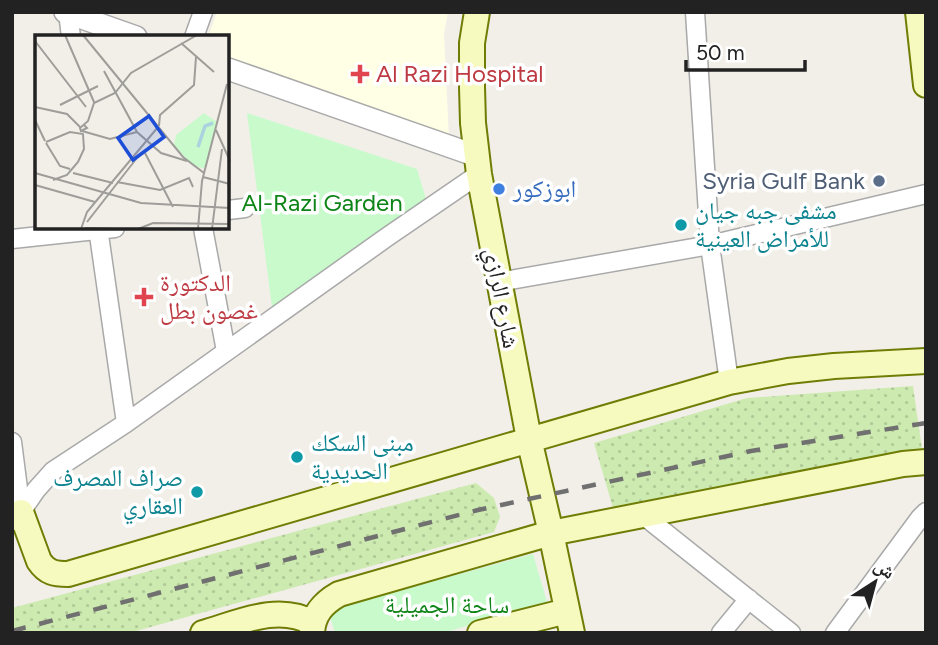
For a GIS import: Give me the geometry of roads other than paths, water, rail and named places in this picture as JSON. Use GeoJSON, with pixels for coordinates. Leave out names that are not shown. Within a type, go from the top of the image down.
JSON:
{"type":"FeatureCollection","features":[{"type":"Feature","properties":{"kind":"main road","name":"شارع الرازي"},"geometry":{"type":"LineString","coordinates":[[477,12],[472,43],[473,123],[478,165],[529,439],[570,622]]}},
{"type":"Feature","properties":{"kind":"main road"},"geometry":{"type":"LineString","coordinates":[[918,12],[926,85]]}},
{"type":"Feature","properties":{"kind":"main road"},"geometry":{"type":"LineString","coordinates":[[17,515],[44,568],[51,573],[68,574],[729,382],[788,371],[926,360]]}},
{"type":"Feature","properties":{"kind":"main road"},"geometry":{"type":"LineString","coordinates":[[203,633],[264,615],[282,613],[298,615],[312,628],[315,616],[325,603],[339,594],[551,533],[904,464],[926,462]]}},
{"type":"Feature","properties":{"kind":"main road"},"geometry":{"type":"LineString","coordinates":[[480,633],[570,622]]}},
{"type":"Feature","properties":{"kind":"street"},"geometry":{"type":"LineString","coordinates":[[195,35],[202,12]]}},
{"type":"Feature","properties":{"kind":"street"},"geometry":{"type":"LineString","coordinates":[[695,12],[710,245],[729,382]]}},
{"type":"Feature","properties":{"kind":"street"},"geometry":{"type":"LineString","coordinates":[[71,35],[67,13],[130,35]]}},
{"type":"Feature","properties":{"kind":"street"},"geometry":{"type":"LineString","coordinates":[[229,69],[478,165]]}},
{"type":"Feature","properties":{"kind":"street"},"geometry":{"type":"LineString","coordinates":[[17,515],[53,471],[126,423],[387,237],[478,165]]}},
{"type":"Feature","properties":{"kind":"street"},"geometry":{"type":"LineString","coordinates":[[499,282],[710,245],[926,194]]}},
{"type":"Feature","properties":{"kind":"street"},"geometry":{"type":"LineString","coordinates":[[12,239],[96,229]]}},
{"type":"Feature","properties":{"kind":"street"},"geometry":{"type":"LineString","coordinates":[[104,229],[126,423]]}},
{"type":"Feature","properties":{"kind":"street"},"geometry":{"type":"LineString","coordinates":[[203,229],[226,351]]}},
{"type":"Feature","properties":{"kind":"street"},"geometry":{"type":"LineString","coordinates":[[12,442],[17,515]]}},
{"type":"Feature","properties":{"kind":"street"},"geometry":{"type":"LineString","coordinates":[[835,633],[926,512]]}},
{"type":"Feature","properties":{"kind":"street"},"geometry":{"type":"LineString","coordinates":[[643,515],[792,633]]}},
{"type":"Feature","properties":{"kind":"street"},"geometry":{"type":"LineString","coordinates":[[721,633],[749,599]]}},
{"type":"Feature","properties":{"kind":"railway"},"geometry":{"type":"LineString","coordinates":[[12,631],[478,510],[751,451],[926,423]]}},
{"type":"Feature","properties":{"kind":"place","name":"Al Razi Hospital"},"geometry":{"type":"Point","coordinates":[360,74]}},
{"type":"Feature","properties":{"kind":"place","name":"Syria Gulf Bank"},"geometry":{"type":"Point","coordinates":[879,181]}},
{"type":"Feature","properties":{"kind":"place","name":"ابوزكور"},"geometry":{"type":"Point","coordinates":[499,189]}},
{"type":"Feature","properties":{"kind":"place","name":"مشفى جبه جيان للأمراض العينية"},"geometry":{"type":"Point","coordinates":[681,225]}},
{"type":"Feature","properties":{"kind":"place","name":"الدكتورة غصون بطل"},"geometry":{"type":"Point","coordinates":[144,297]}},
{"type":"Feature","properties":{"kind":"place","name":"مبنى السكك الحديدية"},"geometry":{"type":"Point","coordinates":[297,457]}},
{"type":"Feature","properties":{"kind":"place","name":"صراف المصرف العقاري"},"geometry":{"type":"Point","coordinates":[197,492]}},
{"type":"Feature","properties":{"kind":"park label","name":"Al-Razi Garden"},"geometry":{"type":"Point","coordinates":[322,203]}},
{"type":"Feature","properties":{"kind":"park label","name":"ساحة الجميلية"},"geometry":{"type":"Point","coordinates":[447,605]}}]}
